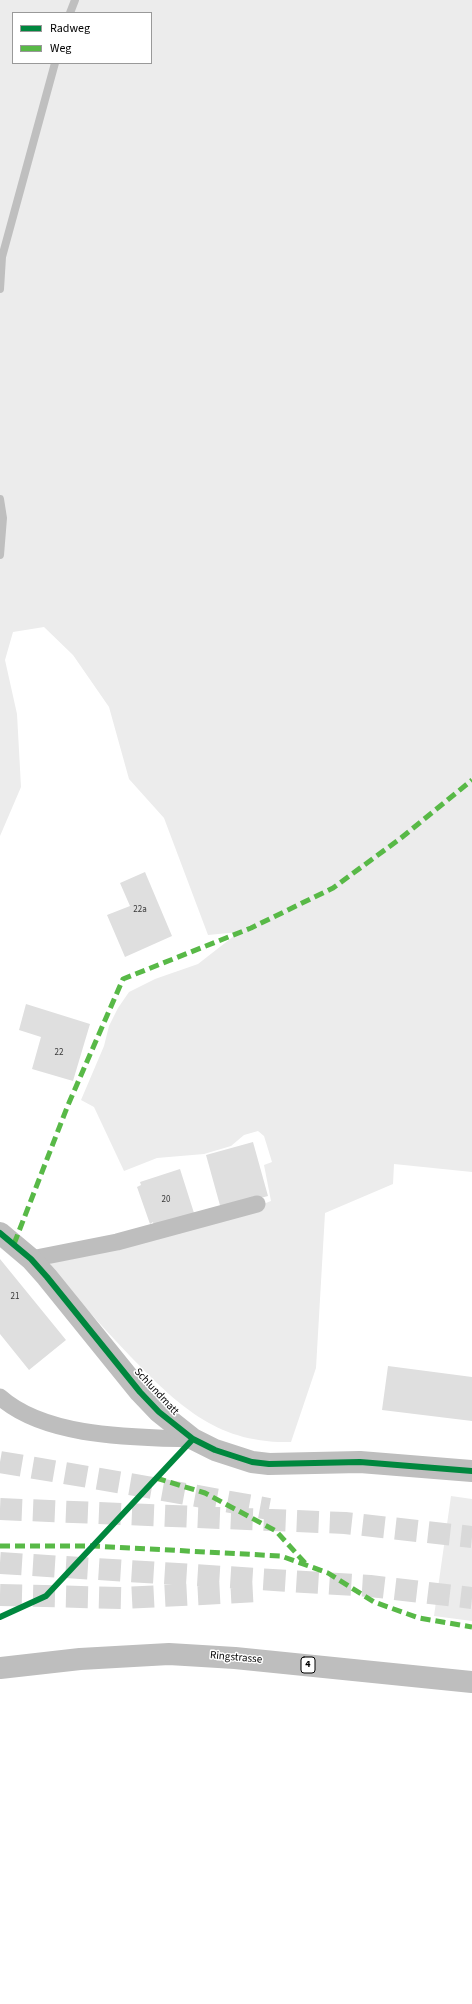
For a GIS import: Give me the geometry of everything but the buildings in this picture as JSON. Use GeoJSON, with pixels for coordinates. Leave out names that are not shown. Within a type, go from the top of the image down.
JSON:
{"type":"FeatureCollection","features":[{"type":"Feature","properties":{"kind":"street","name":"Schlundmatt"},"geometry":{"type":"LineString","coordinates":[[0,1233],[31,1259],[140,1392],[177,1428],[193,1439],[233,1456],[264,1463],[360,1462],[472,1471]]}},
{"type":"Feature","properties":{"kind":"street","name":"Ringstrasse"},"geometry":{"type":"LineString","coordinates":[[0,1668],[80,1659],[169,1654],[235,1658],[472,1682]]}},
{"type":"Feature","properties":{"kind":"lane"},"geometry":{"type":"LineString","coordinates":[[31,1259],[117,1242],[256,1204]]}},
{"type":"Feature","properties":{"kind":"lane"},"geometry":{"type":"LineString","coordinates":[[0,1397],[24,1414],[41,1422],[68,1428],[140,1437],[193,1439]]}},
{"type":"Feature","properties":{"kind":"path"},"geometry":{"type":"LineString","coordinates":[[0,1617],[46,1596],[193,1439]]}},
{"type":"Feature","properties":{"kind":"shaded area"},"geometry":{"type":"Polygon","coordinates":[[[0,0],[472,0],[472,1172],[394,1164],[393,1184],[325,1213],[316,1368],[291,1442],[265,1441],[241,1436],[220,1429],[183,1405],[165,1390],[130,1356],[50,1267],[51,1263],[243,1212],[271,1201],[264,1165],[272,1162],[264,1136],[258,1131],[244,1135],[231,1146],[204,1154],[157,1158],[124,1171],[94,1107],[81,1100],[104,1046],[109,1026],[118,1008],[129,992],[155,979],[198,964],[239,932],[208,935],[164,818],[129,779],[109,707],[73,655],[44,627],[13,632],[5,660],[17,714],[21,787],[0,836],[0,0]]]}},
{"type":"Feature","properties":{"kind":"shaded area"},"geometry":{"type":"Polygon","coordinates":[[[451,1496],[472,1499],[472,1621],[434,1616],[451,1496]]]}},
{"type":"Feature","properties":{"kind":"waterway"},"geometry":{"type":"LineString","coordinates":[[70,12],[75,0]]}},
{"type":"Feature","properties":{"kind":"waterway"},"geometry":{"type":"LineString","coordinates":[[0,289],[2,257],[55,64]]}},
{"type":"Feature","properties":{"kind":"waterway"},"geometry":{"type":"LineString","coordinates":[[0,499],[3,518],[0,555]]}},
{"type":"Feature","properties":{"kind":"tunnel"},"geometry":{"type":"LineString","coordinates":[[0,1462],[269,1509]]}},
{"type":"Feature","properties":{"kind":"tunnel"},"geometry":{"type":"LineString","coordinates":[[0,1509],[345,1523],[472,1537]]}},
{"type":"Feature","properties":{"kind":"tunnel"},"geometry":{"type":"LineString","coordinates":[[0,1563],[370,1586],[472,1598]]}},
{"type":"Feature","properties":{"kind":"tunnel"},"geometry":{"type":"LineString","coordinates":[[0,1595],[123,1598],[259,1591]]}},
{"type":"Feature","properties":{"kind":"marked path"},"geometry":{"type":"LineString","coordinates":[[14,1244],[68,1105],[123,979],[251,928],[333,888],[401,838],[472,780]]}},
{"type":"Feature","properties":{"kind":"marked path"},"geometry":{"type":"LineString","coordinates":[[156,1478],[205,1493],[276,1531],[305,1563]]}},
{"type":"Feature","properties":{"kind":"marked path"},"geometry":{"type":"LineString","coordinates":[[0,1546],[93,1546],[281,1556],[328,1573],[374,1602],[419,1618],[472,1627]]}},
{"type":"Feature","properties":{"kind":"cycle path"},"geometry":{"type":"LineString","coordinates":[[0,1233],[31,1259],[47,1277],[140,1392],[159,1412],[193,1439],[215,1450],[252,1462],[269,1464],[360,1462],[472,1471]]}},
{"type":"Feature","properties":{"kind":"cycle path"},"geometry":{"type":"LineString","coordinates":[[0,1617],[46,1596],[193,1439]]}}]}
